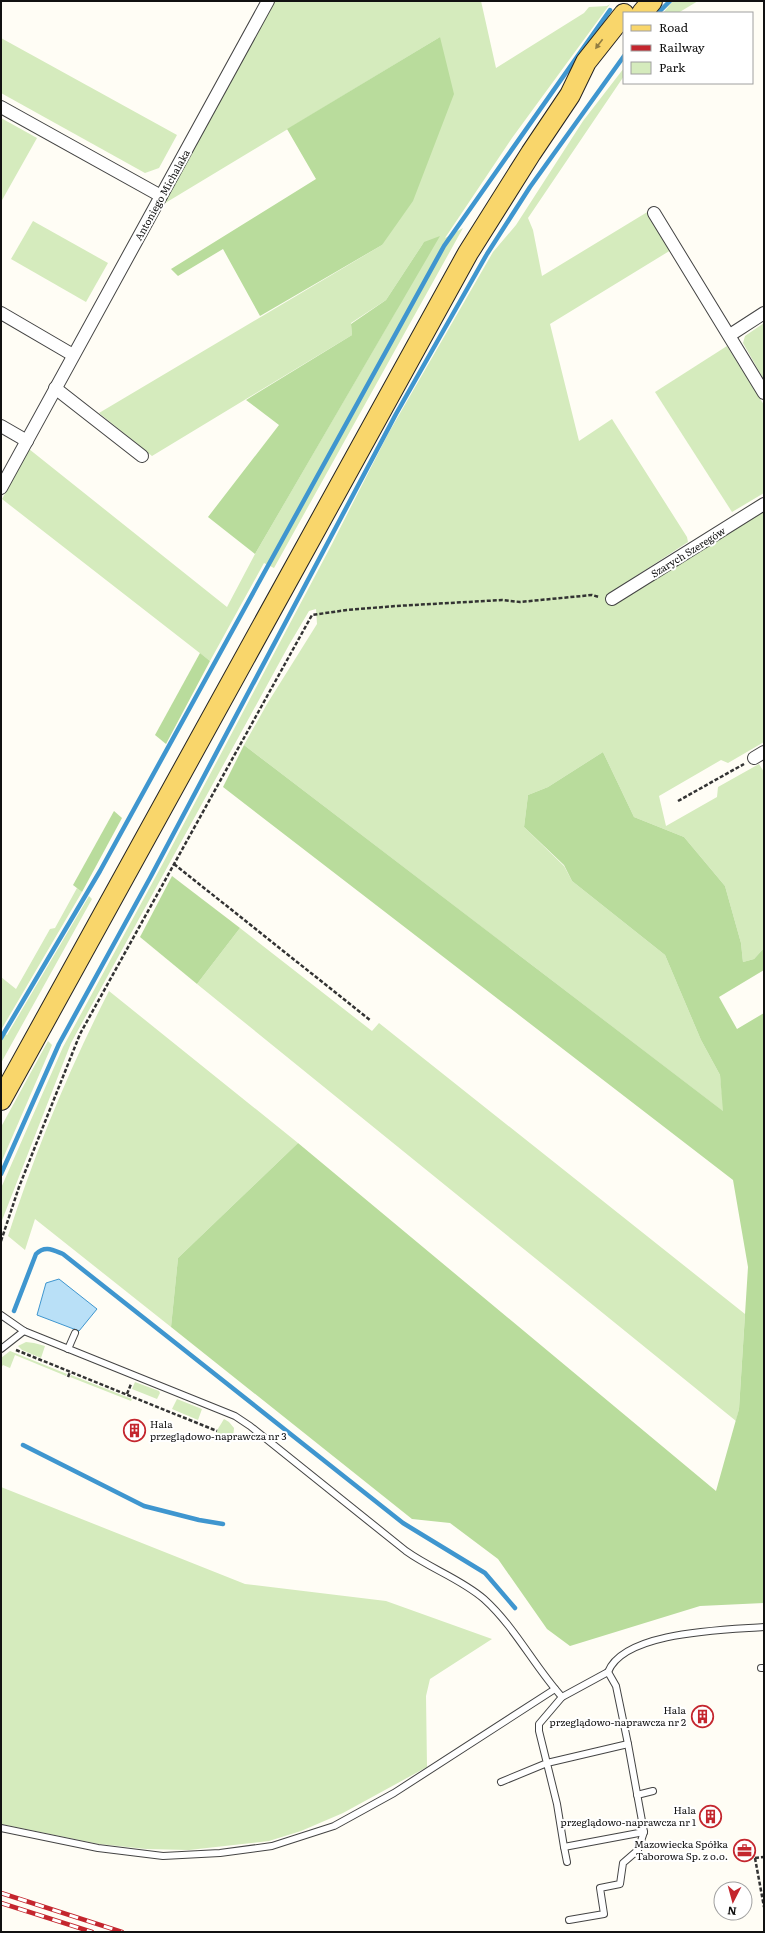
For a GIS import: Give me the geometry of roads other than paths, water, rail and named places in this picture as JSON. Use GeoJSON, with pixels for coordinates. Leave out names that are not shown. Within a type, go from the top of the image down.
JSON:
{"type":"FeatureCollection","features":[{"type":"Feature","properties":{"kind":"main road"},"geometry":{"type":"LineString","coordinates":[[625,12],[635,1]]}},
{"type":"Feature","properties":{"kind":"main road"},"geometry":{"type":"LineString","coordinates":[[643,12],[652,1]]}},
{"type":"Feature","properties":{"kind":"main road"},"geometry":{"type":"LineString","coordinates":[[1,1100],[468,253],[531,152],[570,95],[586,62],[623,14]]}},
{"type":"Feature","properties":{"kind":"main road"},"geometry":{"type":"LineString","coordinates":[[570,95],[596,69],[623,36]]}},
{"type":"Feature","properties":{"kind":"street","name":"Antoniego Michalaka"},"geometry":{"type":"LineString","coordinates":[[1,488],[268,1]]}},
{"type":"Feature","properties":{"kind":"street"},"geometry":{"type":"LineString","coordinates":[[1,107],[161,196]]}},
{"type":"Feature","properties":{"kind":"street"},"geometry":{"type":"LineString","coordinates":[[654,213],[730,335],[764,393]]}},
{"type":"Feature","properties":{"kind":"street"},"geometry":{"type":"LineString","coordinates":[[1,313],[73,355]]}},
{"type":"Feature","properties":{"kind":"street"},"geometry":{"type":"LineString","coordinates":[[730,335],[764,314]]}},
{"type":"Feature","properties":{"kind":"street"},"geometry":{"type":"LineString","coordinates":[[55,388],[142,456]]}},
{"type":"Feature","properties":{"kind":"street"},"geometry":{"type":"LineString","coordinates":[[1,426],[26,441]]}},
{"type":"Feature","properties":{"kind":"street","name":"Szarych Szeregów"},"geometry":{"type":"LineString","coordinates":[[612,599],[764,504]]}},
{"type":"Feature","properties":{"kind":"lane"},"geometry":{"type":"LineString","coordinates":[[1,1315],[24,1331],[215,1407],[250,1426],[406,1551],[461,1584],[484,1600],[504,1620],[555,1689],[562,1696]]}},
{"type":"Feature","properties":{"kind":"lane"},"geometry":{"type":"LineString","coordinates":[[1,1349],[24,1331]]}},
{"type":"Feature","properties":{"kind":"lane"},"geometry":{"type":"LineString","coordinates":[[68,1349],[75,1333]]}},
{"type":"Feature","properties":{"kind":"lane"},"geometry":{"type":"LineString","coordinates":[[568,1862],[557,1804],[539,1731],[539,1724],[562,1696],[608,1672],[616,1659],[653,1640],[674,1635],[764,1627]]}},
{"type":"Feature","properties":{"kind":"lane"},"geometry":{"type":"LineString","coordinates":[[569,1920],[604,1914],[600,1888],[620,1884],[623,1863],[638,1850],[644,1832],[616,1686],[608,1672]]}},
{"type":"Feature","properties":{"kind":"lane"},"geometry":{"type":"LineString","coordinates":[[1,1828],[98,1848],[163,1856],[220,1853],[272,1846],[334,1826],[394,1792],[555,1689]]}},
{"type":"Feature","properties":{"kind":"lane"},"geometry":{"type":"LineString","coordinates":[[501,1782],[547,1763],[628,1744]]}},
{"type":"Feature","properties":{"kind":"lane"},"geometry":{"type":"LineString","coordinates":[[637,1794],[653,1792]]}},
{"type":"Feature","properties":{"kind":"lane"},"geometry":{"type":"LineString","coordinates":[[564,1847],[644,1832]]}},
{"type":"Feature","properties":{"kind":"water"},"geometry":{"type":"Polygon","coordinates":[[[59,1279],[97,1309],[79,1331],[37,1315],[46,1283],[59,1279]]]}},
{"type":"Feature","properties":{"kind":"waterway"},"geometry":{"type":"LineString","coordinates":[[659,12],[670,1]]}},
{"type":"Feature","properties":{"kind":"waterway"},"geometry":{"type":"LineString","coordinates":[[1,1038],[100,871],[444,246],[610,10]]}},
{"type":"Feature","properties":{"kind":"waterway"},"geometry":{"type":"LineString","coordinates":[[1,1174],[59,1044],[150,878],[396,414],[487,254],[530,187],[623,57]]}},
{"type":"Feature","properties":{"kind":"waterway"},"geometry":{"type":"LineString","coordinates":[[14,1311],[36,1254],[39,1251],[46,1249],[63,1254],[403,1523],[485,1573],[515,1608]]}},
{"type":"Feature","properties":{"kind":"waterway"},"geometry":{"type":"LineString","coordinates":[[23,1445],[144,1506],[199,1520],[223,1524]]}},
{"type":"Feature","properties":{"kind":"railway"},"geometry":{"type":"LineString","coordinates":[[1,1893],[122,1932]]}},
{"type":"Feature","properties":{"kind":"railway"},"geometry":{"type":"LineString","coordinates":[[1,1903],[92,1932]]}},
{"type":"Feature","properties":{"kind":"place","name":"Hala przeglądowo-naprawcza nr 3"},"geometry":{"type":"Point","coordinates":[134,1430]}},
{"type":"Feature","properties":{"kind":"place","name":"Hala przeglądowo-naprawcza nr 2"},"geometry":{"type":"Point","coordinates":[702,1716]}},
{"type":"Feature","properties":{"kind":"place","name":"Hala przeglądowo-naprawcza nr 1"},"geometry":{"type":"Point","coordinates":[711,1816]}},
{"type":"Feature","properties":{"kind":"place","name":"Mazowiecka Spółka Taborowa Sp. z o.o."},"geometry":{"type":"Point","coordinates":[744,1850]}}]}
